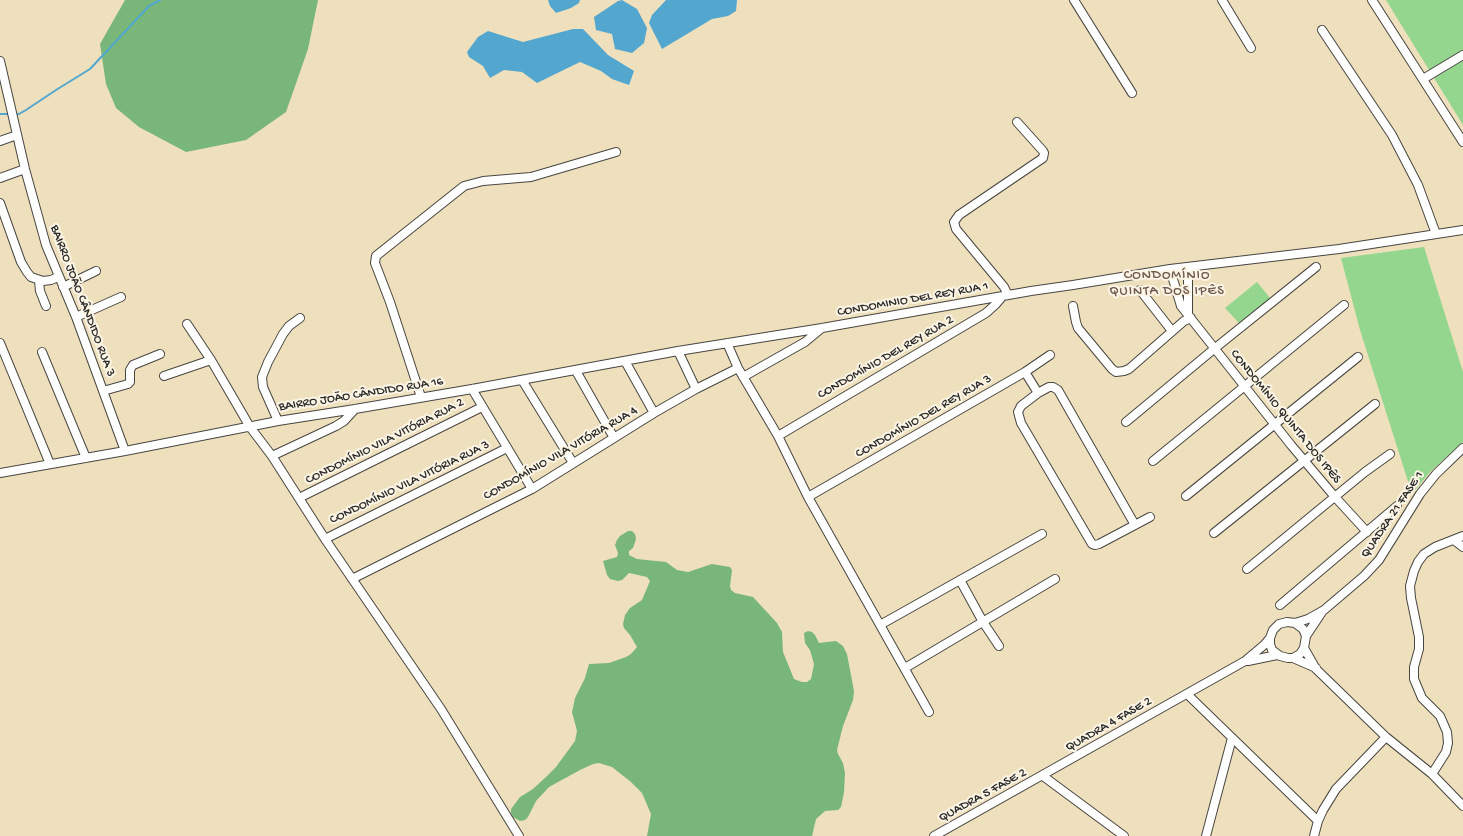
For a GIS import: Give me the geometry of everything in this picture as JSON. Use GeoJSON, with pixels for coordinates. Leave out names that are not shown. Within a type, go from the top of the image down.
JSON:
{"type":"FeatureCollection","features":[{"type":"Feature","properties":{"kind":"street"},"geometry":{"type":"LineString","coordinates":[[1074,0],[1132,93]]}},
{"type":"Feature","properties":{"kind":"street"},"geometry":{"type":"LineString","coordinates":[[1222,0],[1251,48]]}},
{"type":"Feature","properties":{"kind":"street"},"geometry":{"type":"LineString","coordinates":[[1372,0],[1463,142]]}},
{"type":"Feature","properties":{"kind":"street"},"geometry":{"type":"LineString","coordinates":[[1322,30],[1392,135],[1418,185],[1436,234]]}},
{"type":"Feature","properties":{"kind":"street"},"geometry":{"type":"LineString","coordinates":[[1423,79],[1463,55]]}},
{"type":"Feature","properties":{"kind":"street","name":"BAIRRO JOÃO CÂNDIDO RUA 3"},"geometry":{"type":"LineString","coordinates":[[0,60],[25,169],[46,245],[58,277],[76,317],[125,451]]}},
{"type":"Feature","properties":{"kind":"street"},"geometry":{"type":"LineString","coordinates":[[1005,296],[1004,287],[956,229],[954,222],[959,215],[1043,158],[1043,151],[1017,122]]}},
{"type":"Feature","properties":{"kind":"street"},"geometry":{"type":"LineString","coordinates":[[0,141],[17,135]]}},
{"type":"Feature","properties":{"kind":"street"},"geometry":{"type":"LineString","coordinates":[[421,398],[390,302],[376,268],[376,256],[464,186],[483,181],[531,176],[616,152]]}},
{"type":"Feature","properties":{"kind":"street"},"geometry":{"type":"LineString","coordinates":[[0,178],[25,169]]}},
{"type":"Feature","properties":{"kind":"street"},"geometry":{"type":"LineString","coordinates":[[0,203],[26,272],[31,277],[39,281],[47,281],[58,277]]}},
{"type":"Feature","properties":{"kind":"street","name":"CONDOMINIO DEL REY RUA 1"},"geometry":{"type":"LineString","coordinates":[[727,343],[1170,269],[1339,249],[1463,230]]}},
{"type":"Feature","properties":{"kind":"street"},"geometry":{"type":"LineString","coordinates":[[1073,306],[1078,328],[1112,369],[1116,372],[1124,372],[1184,321],[1189,315],[1188,267]]}},
{"type":"Feature","properties":{"kind":"street"},"geometry":{"type":"LineString","coordinates":[[1126,422],[1316,267]]}},
{"type":"Feature","properties":{"kind":"street","name":"CONDOMÍNIO QUINTA DOS IPÊS"},"geometry":{"type":"LineString","coordinates":[[1170,269],[1181,306],[1274,424],[1366,532]]}},
{"type":"Feature","properties":{"kind":"street"},"geometry":{"type":"LineString","coordinates":[[63,287],[96,271]]}},
{"type":"Feature","properties":{"kind":"street"},"geometry":{"type":"LineString","coordinates":[[39,281],[40,291],[46,306]]}},
{"type":"Feature","properties":{"kind":"street"},"geometry":{"type":"LineString","coordinates":[[1140,290],[1172,331]]}},
{"type":"Feature","properties":{"kind":"street","name":"CONDOMÍNIO DEL REY RUA 2"},"geometry":{"type":"LineString","coordinates":[[778,436],[986,313],[1005,296]]}},
{"type":"Feature","properties":{"kind":"street"},"geometry":{"type":"LineString","coordinates":[[76,317],[121,297]]}},
{"type":"Feature","properties":{"kind":"street"},"geometry":{"type":"LineString","coordinates":[[1153,461],[1344,305]]}},
{"type":"Feature","properties":{"kind":"street"},"geometry":{"type":"LineString","coordinates":[[278,420],[263,387],[262,377],[283,334],[289,326],[300,318]]}},
{"type":"Feature","properties":{"kind":"street"},"geometry":{"type":"LineString","coordinates":[[187,324],[250,427],[272,456],[325,539],[441,709],[520,836]]}},
{"type":"Feature","properties":{"kind":"street","name":"CONDOMINIO DEL REY RUA 1"},"geometry":{"type":"LineString","coordinates":[[743,377],[805,342],[822,328]]}},
{"type":"Feature","properties":{"kind":"street"},"geometry":{"type":"LineString","coordinates":[[0,343],[50,464]]}},
{"type":"Feature","properties":{"kind":"street"},"geometry":{"type":"LineString","coordinates":[[727,343],[738,368],[778,436],[808,497],[929,712]]}},
{"type":"Feature","properties":{"kind":"street","name":"BAIRRO JOÃO CÂNDIDO RUA 16"},"geometry":{"type":"LineString","coordinates":[[0,473],[125,451],[250,427],[278,420],[472,390],[727,343]]}},
{"type":"Feature","properties":{"kind":"street"},"geometry":{"type":"LineString","coordinates":[[678,351],[696,389]]}},
{"type":"Feature","properties":{"kind":"street"},"geometry":{"type":"LineString","coordinates":[[42,352],[86,458]]}},
{"type":"Feature","properties":{"kind":"street"},"geometry":{"type":"LineString","coordinates":[[103,390],[128,384],[130,382],[130,370],[133,365],[160,354]]}},
{"type":"Feature","properties":{"kind":"street","name":"CONDOMÍNIO DEL REY RUA 3"},"geometry":{"type":"LineString","coordinates":[[808,497],[1025,372],[1050,355]]}},
{"type":"Feature","properties":{"kind":"street"},"geometry":{"type":"LineString","coordinates":[[1186,496],[1358,357]]}},
{"type":"Feature","properties":{"kind":"street"},"geometry":{"type":"LineString","coordinates":[[164,376],[210,360]]}},
{"type":"Feature","properties":{"kind":"street"},"geometry":{"type":"LineString","coordinates":[[625,361],[654,413]]}},
{"type":"Feature","properties":{"kind":"street","name":"CONDOMÍNIO VILA VITÓRIA RUA 4"},"geometry":{"type":"LineString","coordinates":[[352,579],[532,488],[654,413],[696,389],[738,368]]}},
{"type":"Feature","properties":{"kind":"street"},"geometry":{"type":"LineString","coordinates":[[576,371],[614,438]]}},
{"type":"Feature","properties":{"kind":"street"},"geometry":{"type":"LineString","coordinates":[[1025,372],[1038,394]]}},
{"type":"Feature","properties":{"kind":"street"},"geometry":{"type":"LineString","coordinates":[[522,380],[573,463]]}},
{"type":"Feature","properties":{"kind":"street"},"geometry":{"type":"LineString","coordinates":[[1135,525],[1058,390],[1051,387],[1021,406],[1019,410],[1021,423],[1090,542],[1095,545],[1099,544],[1135,525],[1150,517]]}},
{"type":"Feature","properties":{"kind":"street"},"geometry":{"type":"LineString","coordinates":[[472,390],[532,488]]}},
{"type":"Feature","properties":{"kind":"street"},"geometry":{"type":"LineString","coordinates":[[1214,534],[1375,404]]}},
{"type":"Feature","properties":{"kind":"street","name":"CONDOMÍNIO VILA VITÓRIA RUA 2"},"geometry":{"type":"LineString","coordinates":[[299,498],[482,406]]}},
{"type":"Feature","properties":{"kind":"street"},"geometry":{"type":"LineString","coordinates":[[272,456],[336,426],[344,421],[355,409]]}},
{"type":"Feature","properties":{"kind":"street","name":"CONDOMÍNIO VILA VITÓRIA RUA 3"},"geometry":{"type":"LineString","coordinates":[[325,539],[507,448]]}},
{"type":"Feature","properties":{"kind":"street","name":"QUADRA 21 FASE 1"},"geometry":{"type":"LineString","coordinates":[[1295,623],[1308,619],[1324,610],[1348,591],[1373,567],[1420,494],[1436,474],[1463,448]]}},
{"type":"Feature","properties":{"kind":"street"},"geometry":{"type":"LineString","coordinates":[[1247,569],[1365,472],[1390,454]]}},
{"type":"Feature","properties":{"kind":"street"},"geometry":{"type":"LineString","coordinates":[[1280,605],[1397,506]]}},
{"type":"Feature","properties":{"kind":"street"},"geometry":{"type":"LineString","coordinates":[[880,625],[1042,534]]}},
{"type":"Feature","properties":{"kind":"street"},"geometry":{"type":"LineString","coordinates":[[1432,774],[1446,752],[1448,743],[1447,732],[1440,716],[1422,698],[1414,679],[1413,673],[1419,637],[1410,586],[1414,571],[1424,554],[1435,547],[1463,536]]}},
{"type":"Feature","properties":{"kind":"street"},"geometry":{"type":"LineString","coordinates":[[1454,540],[1463,547]]}},
{"type":"Feature","properties":{"kind":"street"},"geometry":{"type":"LineString","coordinates":[[905,668],[1055,579]]}},
{"type":"Feature","properties":{"kind":"street"},"geometry":{"type":"LineString","coordinates":[[960,580],[983,622],[1000,646]]}},
{"type":"Feature","properties":{"kind":"street","name":"QUADRA 21 FASE 1"},"geometry":{"type":"LineString","coordinates":[[1306,636],[1324,610]]}},
{"type":"Feature","properties":{"kind":"street"},"geometry":{"type":"LineString","coordinates":[[1245,661],[1264,645],[1270,638],[1273,630],[1279,624],[1287,622],[1295,623],[1303,629],[1306,636],[1304,648],[1300,654],[1293,658]]}},
{"type":"Feature","properties":{"kind":"street"},"geometry":{"type":"LineString","coordinates":[[1270,638],[1272,650],[1277,655],[1284,658],[1293,658],[1302,661],[1316,669],[1386,737],[1432,774],[1463,806]]}},
{"type":"Feature","properties":{"kind":"street"},"geometry":{"type":"LineString","coordinates":[[1304,648],[1316,669]]}},
{"type":"Feature","properties":{"kind":"street"},"geometry":{"type":"LineString","coordinates":[[1245,661],[1277,655]]}},
{"type":"Feature","properties":{"kind":"street","name":"QUADRA 4 FASE 2"},"geometry":{"type":"LineString","coordinates":[[1042,776],[1245,661]]}},
{"type":"Feature","properties":{"kind":"street"},"geometry":{"type":"LineString","coordinates":[[1187,694],[1318,821]]}},
{"type":"Feature","properties":{"kind":"street"},"geometry":{"type":"LineString","coordinates":[[1314,836],[1318,821],[1336,789],[1386,737]]}},
{"type":"Feature","properties":{"kind":"street"},"geometry":{"type":"LineString","coordinates":[[1206,836],[1232,738]]}},
{"type":"Feature","properties":{"kind":"street"},"geometry":{"type":"LineString","coordinates":[[1042,776],[1124,836]]}},
{"type":"Feature","properties":{"kind":"street","name":"QUADRA 5 FASE 2"},"geometry":{"type":"LineString","coordinates":[[934,836],[1042,776]]}},
{"type":"Feature","properties":{"kind":"green space"},"geometry":{"type":"Polygon","coordinates":[[[125,0],[318,0],[308,49],[286,112],[246,140],[186,152],[139,127],[116,108],[106,84],[100,44],[125,0]]]}},
{"type":"Feature","properties":{"kind":"green space"},"geometry":{"type":"Polygon","coordinates":[[[1386,0],[1463,0],[1463,125],[1386,0]]]}},
{"type":"Feature","properties":{"kind":"green space"},"geometry":{"type":"Polygon","coordinates":[[[1424,247],[1463,372],[1463,442],[1430,472],[1412,494],[1360,330],[1341,258],[1424,247]]]}},
{"type":"Feature","properties":{"kind":"green space"},"geometry":{"type":"Polygon","coordinates":[[[1257,282],[1270,298],[1239,323],[1225,308],[1257,282]]]}},
{"type":"Feature","properties":{"kind":"green space"},"geometry":{"type":"Polygon","coordinates":[[[628,531],[632,531],[635,534],[636,539],[633,548],[629,551],[629,555],[637,559],[666,562],[677,570],[688,572],[712,564],[730,567],[732,570],[731,590],[735,593],[753,597],[777,623],[782,632],[783,652],[794,679],[807,682],[811,679],[814,664],[810,650],[805,643],[804,633],[808,631],[812,632],[819,643],[836,641],[843,646],[847,654],[854,691],[853,700],[843,726],[837,750],[843,763],[845,773],[844,792],[841,807],[838,810],[825,811],[816,819],[812,836],[647,836],[651,814],[642,793],[612,767],[599,763],[580,770],[549,787],[536,801],[525,820],[520,821],[513,817],[511,809],[520,797],[533,789],[556,767],[575,741],[577,731],[572,712],[575,698],[585,678],[589,664],[609,663],[626,657],[637,647],[624,628],[623,624],[625,615],[630,608],[642,600],[650,581],[647,577],[629,573],[622,580],[618,581],[610,579],[607,575],[603,561],[617,557],[618,553],[615,545],[617,540],[628,531]]]}},
{"type":"Feature","properties":{"kind":"water"},"geometry":{"type":"Polygon","coordinates":[[[548,0],[580,0],[579,3],[571,8],[556,13],[550,6],[548,0]]]}},
{"type":"Feature","properties":{"kind":"water"},"geometry":{"type":"Polygon","coordinates":[[[622,0],[637,9],[647,28],[644,43],[632,53],[615,49],[612,34],[596,30],[594,17],[618,1],[622,0]]]}},
{"type":"Feature","properties":{"kind":"water"},"geometry":{"type":"Polygon","coordinates":[[[666,0],[737,0],[736,11],[728,16],[712,19],[662,49],[649,23],[652,15],[666,0]]]}},
{"type":"Feature","properties":{"kind":"water"},"geometry":{"type":"Polygon","coordinates":[[[573,29],[583,29],[608,55],[634,71],[629,85],[612,79],[601,71],[580,62],[537,83],[522,72],[504,70],[490,78],[483,66],[469,57],[467,52],[478,37],[488,31],[523,42],[573,29]]]}},
{"type":"Feature","properties":{"kind":"waterway"},"geometry":{"type":"LineString","coordinates":[[15,114],[19,114],[26,110],[90,69],[149,6],[160,0]]}},
{"type":"Feature","properties":{"kind":"waterway"},"geometry":{"type":"LineString","coordinates":[[0,114],[10,114]]}},
{"type":"Feature","properties":{"kind":"district","name":"CONDOMÍNIO QUINTA DOS IPÊS"},"geometry":{"type":"Point","coordinates":[1167,284]}}]}
